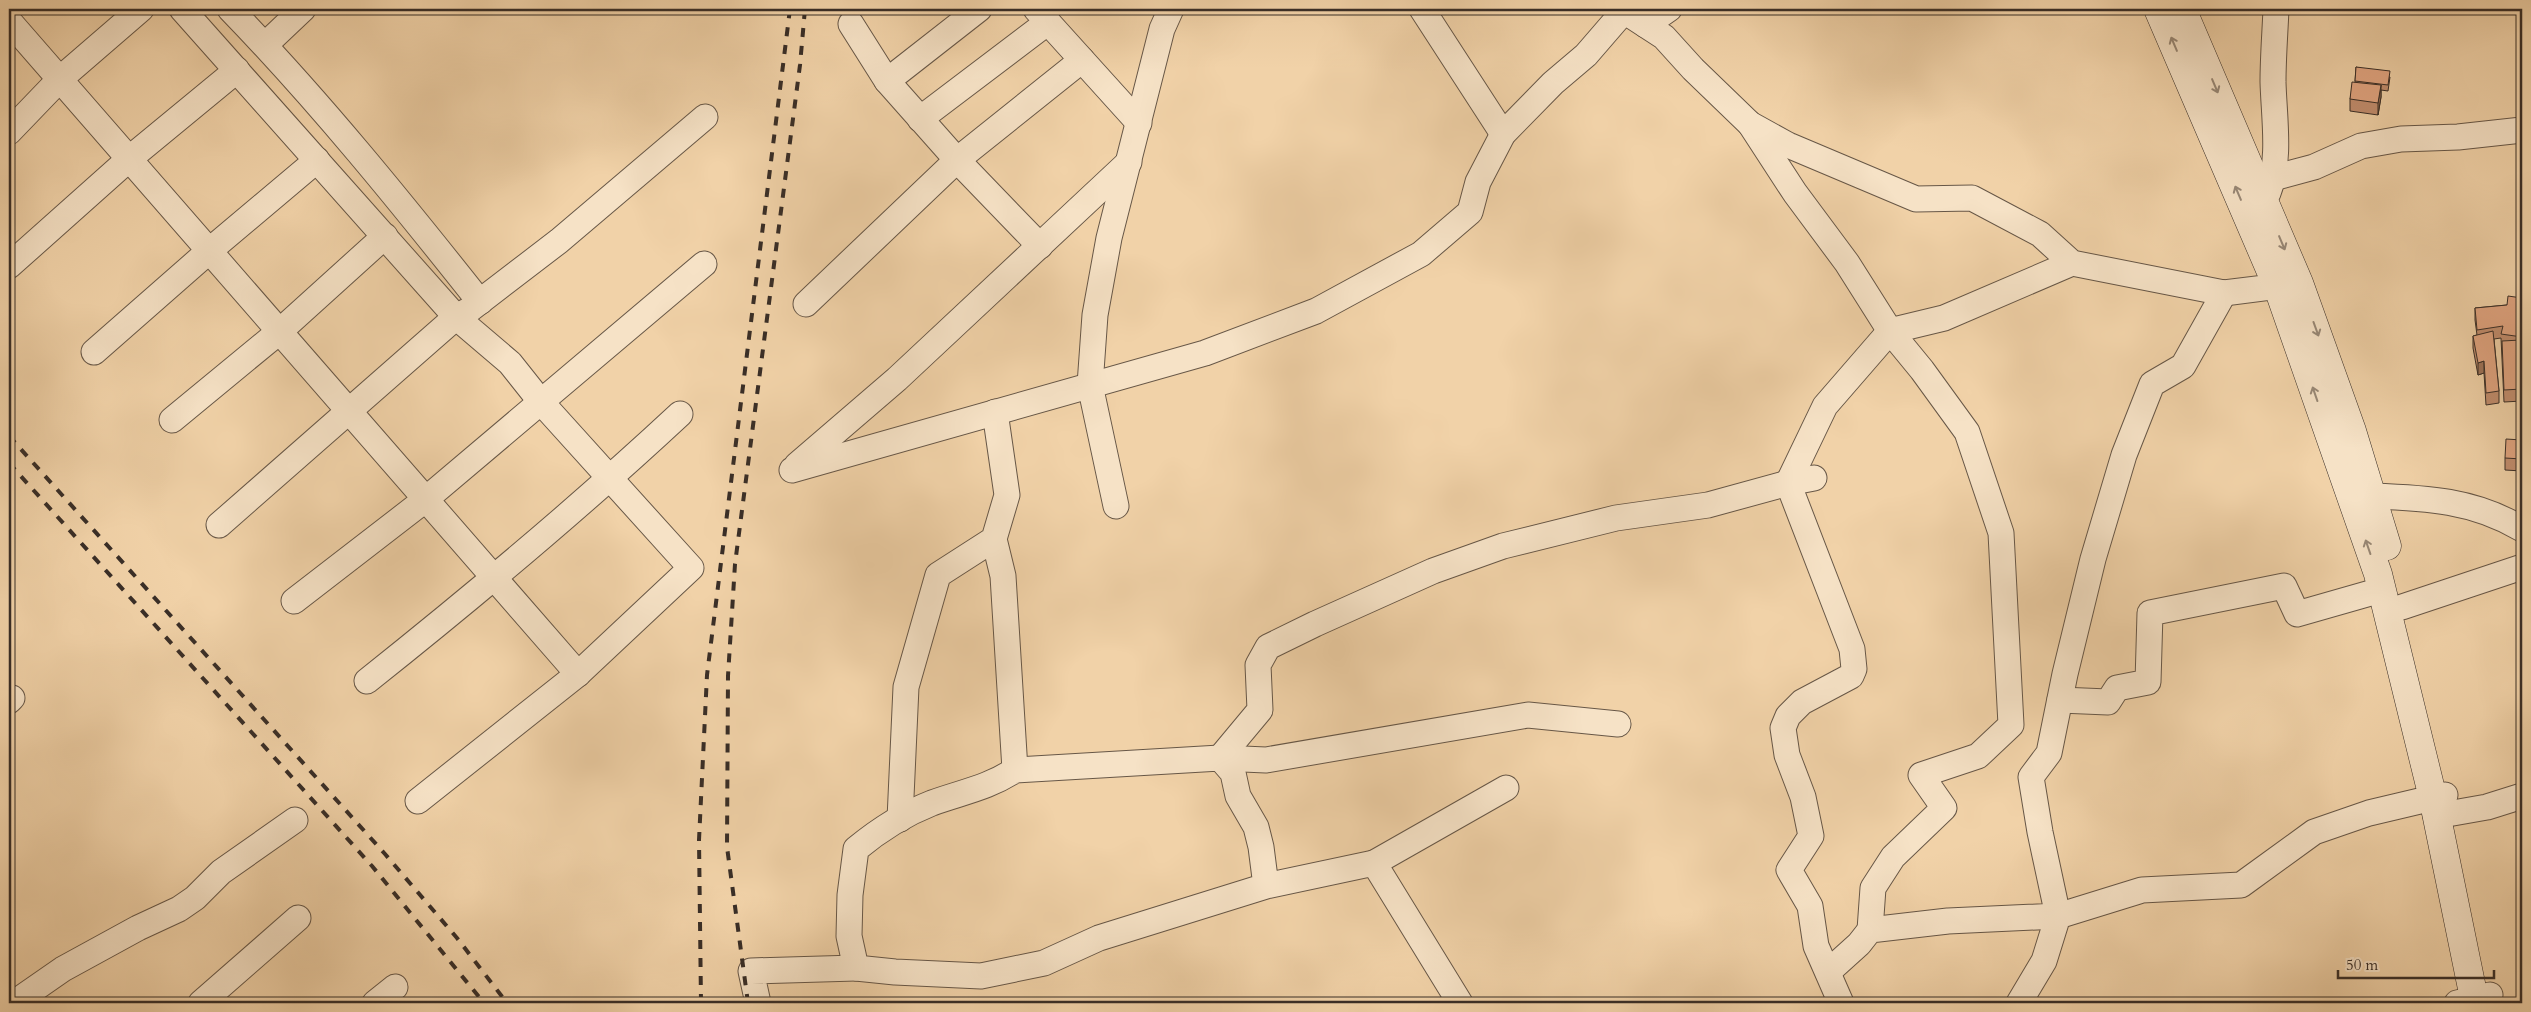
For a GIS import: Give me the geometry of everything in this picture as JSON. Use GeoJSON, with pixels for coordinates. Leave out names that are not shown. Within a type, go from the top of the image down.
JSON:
{"type":"FeatureCollection","features":[{"type":"Feature","properties":{"kind":"main road"},"geometry":{"type":"LineString","coordinates":[[2158,9],[2253,226],[2289,285],[2352,431],[2390,556],[2402,607],[2478,1001]]}},
{"type":"Feature","properties":{"kind":"main road"},"geometry":{"type":"LineString","coordinates":[[2182,9],[2269,190],[2289,285],[2382,590],[2441,806]]}},
{"type":"Feature","properties":{"kind":"street"},"geometry":{"type":"LineString","coordinates":[[9,132],[60,79],[141,9]]}},
{"type":"Feature","properties":{"kind":"street"},"geometry":{"type":"LineString","coordinates":[[182,9],[385,236],[468,309]]}},
{"type":"Feature","properties":{"kind":"street"},"geometry":{"type":"LineString","coordinates":[[203,9],[468,309],[541,402],[691,568],[578,674],[418,801]]}},
{"type":"Feature","properties":{"kind":"street"},"geometry":{"type":"LineString","coordinates":[[230,9],[265,45],[400,200],[468,309]]}},
{"type":"Feature","properties":{"kind":"street"},"geometry":{"type":"LineString","coordinates":[[265,45],[303,9]]}},
{"type":"Feature","properties":{"kind":"street"},"geometry":{"type":"LineString","coordinates":[[887,81],[979,9]]}},
{"type":"Feature","properties":{"kind":"street"},"geometry":{"type":"LineString","coordinates":[[1116,506],[1090,385],[1095,315],[1109,238],[1162,29],[1171,9]]}},
{"type":"Feature","properties":{"kind":"street"},"geometry":{"type":"LineString","coordinates":[[1422,9],[1502,134]]}},
{"type":"Feature","properties":{"kind":"street"},"geometry":{"type":"LineString","coordinates":[[1646,25],[1669,9]]}},
{"type":"Feature","properties":{"kind":"street"},"geometry":{"type":"LineString","coordinates":[[2253,226],[2269,190],[2276,9]]}},
{"type":"Feature","properties":{"kind":"street"},"geometry":{"type":"LineString","coordinates":[[1129,162],[897,379],[792,470],[1205,353],[1316,311],[1421,254],[1470,212],[1478,182],[1502,134],[1553,83],[1586,55],[1623,10],[1664,37],[1693,69],[1750,124],[1795,194],[1847,263],[1890,331],[1922,370],[1967,432],[2000,533],[2011,725],[1978,756],[1921,775],[1944,808],[1894,857],[1873,888],[1870,930],[1859,944],[1828,972]]}},
{"type":"Feature","properties":{"kind":"street"},"geometry":{"type":"LineString","coordinates":[[920,119],[1042,15],[1139,123]]}},
{"type":"Feature","properties":{"kind":"street"},"geometry":{"type":"LineString","coordinates":[[9,21],[578,674]]}},
{"type":"Feature","properties":{"kind":"street"},"geometry":{"type":"LineString","coordinates":[[851,24],[887,81],[957,160],[1040,246]]}},
{"type":"Feature","properties":{"kind":"street"},"geometry":{"type":"LineString","coordinates":[[806,304],[957,160],[1082,60]]}},
{"type":"Feature","properties":{"kind":"street"},"geometry":{"type":"LineString","coordinates":[[9,266],[129,159],[237,70]]}},
{"type":"Feature","properties":{"kind":"street"},"geometry":{"type":"LineString","coordinates":[[219,525],[348,410],[468,309],[559,241],[705,116]]}},
{"type":"Feature","properties":{"kind":"street"},"geometry":{"type":"LineString","coordinates":[[1750,124],[1788,145],[1916,199],[1972,198],[2040,234],[2072,263],[2224,293],[2289,285]]}},
{"type":"Feature","properties":{"kind":"street"},"geometry":{"type":"LineString","coordinates":[[2269,190],[2361,146],[2400,139],[2458,137],[2522,130]]}},
{"type":"Feature","properties":{"kind":"street"},"geometry":{"type":"LineString","coordinates":[[94,352],[317,160]]}},
{"type":"Feature","properties":{"kind":"street"},"geometry":{"type":"LineString","coordinates":[[172,420],[280,332],[385,236]]}},
{"type":"Feature","properties":{"kind":"street"},"geometry":{"type":"LineString","coordinates":[[1841,1003],[1816,946],[1810,906],[1789,870],[1811,836],[1803,797],[1787,754],[1783,728],[1788,716],[1802,702],[1851,676],[1854,670],[1852,649],[1788,482],[1825,406],[1890,331],[1944,318],[2072,263]]}},
{"type":"Feature","properties":{"kind":"street"},"geometry":{"type":"LineString","coordinates":[[294,601],[426,500],[704,264]]}},
{"type":"Feature","properties":{"kind":"street"},"geometry":{"type":"LineString","coordinates":[[2019,1003],[2044,961],[2058,916],[2040,832],[2031,777],[2049,753],[2093,559],[2124,455],[2152,384],[2183,366],[2224,293]]}},
{"type":"Feature","properties":{"kind":"street"},"geometry":{"type":"LineString","coordinates":[[995,412],[1007,495],[994,539],[1003,576],[1015,770]]}},
{"type":"Feature","properties":{"kind":"street"},"geometry":{"type":"LineString","coordinates":[[367,681],[495,579],[610,479],[680,414]]}},
{"type":"Feature","properties":{"kind":"street"},"geometry":{"type":"LineString","coordinates":[[1220,758],[1260,710],[1258,666],[1268,647],[1315,624],[1433,571],[1503,546],[1616,518],[1708,505],[1788,482],[1814,478]]}},
{"type":"Feature","properties":{"kind":"street"},"geometry":{"type":"LineString","coordinates":[[2372,496],[2432,498],[2499,515],[2522,529]]}},
{"type":"Feature","properties":{"kind":"street"},"geometry":{"type":"LineString","coordinates":[[900,819],[906,687],[938,575],[994,539]]}},
{"type":"Feature","properties":{"kind":"street"},"geometry":{"type":"LineString","coordinates":[[2402,607],[2522,567]]}},
{"type":"Feature","properties":{"kind":"street"},"geometry":{"type":"LineString","coordinates":[[2060,700],[2108,702],[2117,688],[2148,682],[2150,613],[2284,586],[2296,614],[2382,590]]}},
{"type":"Feature","properties":{"kind":"street"},"geometry":{"type":"LineString","coordinates":[[856,968],[849,936],[850,895],[856,849],[876,832],[900,819],[933,803],[996,782],[1015,770],[1220,758],[1266,760],[1528,715],[1618,724]]}},
{"type":"Feature","properties":{"kind":"street"},"geometry":{"type":"LineString","coordinates":[[1220,758],[1233,773],[1238,796],[1256,827],[1261,847],[1266,886]]}},
{"type":"Feature","properties":{"kind":"street"},"geometry":{"type":"LineString","coordinates":[[758,1003],[751,971],[856,968],[981,976],[1044,963],[1099,938],[1266,886],[1374,863],[1506,788]]}},
{"type":"Feature","properties":{"kind":"street"},"geometry":{"type":"LineString","coordinates":[[1870,930],[1948,921],[2058,916],[2142,890],[2241,885],[2314,832],[2369,813],[2441,806],[2487,807],[2522,796]]}},
{"type":"Feature","properties":{"kind":"street"},"geometry":{"type":"LineString","coordinates":[[14,1003],[64,968],[195,898],[221,872],[294,820]]}},
{"type":"Feature","properties":{"kind":"street"},"geometry":{"type":"LineString","coordinates":[[1374,863],[1460,1003]]}},
{"type":"Feature","properties":{"kind":"street"},"geometry":{"type":"LineString","coordinates":[[201,1003],[298,918]]}},
{"type":"Feature","properties":{"kind":"street"},"geometry":{"type":"LineString","coordinates":[[375,1003],[395,987]]}},
{"type":"Feature","properties":{"kind":"building"},"geometry":{"type":"Polygon","coordinates":[[[2356,67],[2390,71],[2388,85],[2355,81],[2356,67]]]}},
{"type":"Feature","properties":{"kind":"building"},"geometry":{"type":"Polygon","coordinates":[[[2352,82],[2381,85],[2378,103],[2350,99],[2352,82]]]}},
{"type":"Feature","properties":{"kind":"building"},"geometry":{"type":"Polygon","coordinates":[[[2508,296],[2522,298],[2522,337],[2501,334],[2503,326],[2477,330],[2475,308],[2507,305],[2508,296]]]}},
{"type":"Feature","properties":{"kind":"building"},"geometry":{"type":"Polygon","coordinates":[[[2493,331],[2499,391],[2486,393],[2484,361],[2478,363],[2473,336],[2493,331]]]}},
{"type":"Feature","properties":{"kind":"building"},"geometry":{"type":"Polygon","coordinates":[[[2521,340],[2522,389],[2504,390],[2502,341],[2521,340]]]}},
{"type":"Feature","properties":{"kind":"building"},"geometry":{"type":"Polygon","coordinates":[[[2506,439],[2522,440],[2522,459],[2505,458],[2506,439]]]}},
{"type":"Feature","properties":{"kind":"railway"},"geometry":{"type":"LineString","coordinates":[[701,1003],[699,840],[707,675],[790,9]]}},
{"type":"Feature","properties":{"kind":"railway"},"geometry":{"type":"LineString","coordinates":[[748,1003],[727,847],[728,676],[735,564],[800,65],[805,9]]}},
{"type":"Feature","properties":{"kind":"railway"},"geometry":{"type":"LineString","coordinates":[[9,436],[385,854],[457,938],[507,1003]]}},
{"type":"Feature","properties":{"kind":"railway"},"geometry":{"type":"LineString","coordinates":[[9,463],[372,866],[484,1003]]}}]}
